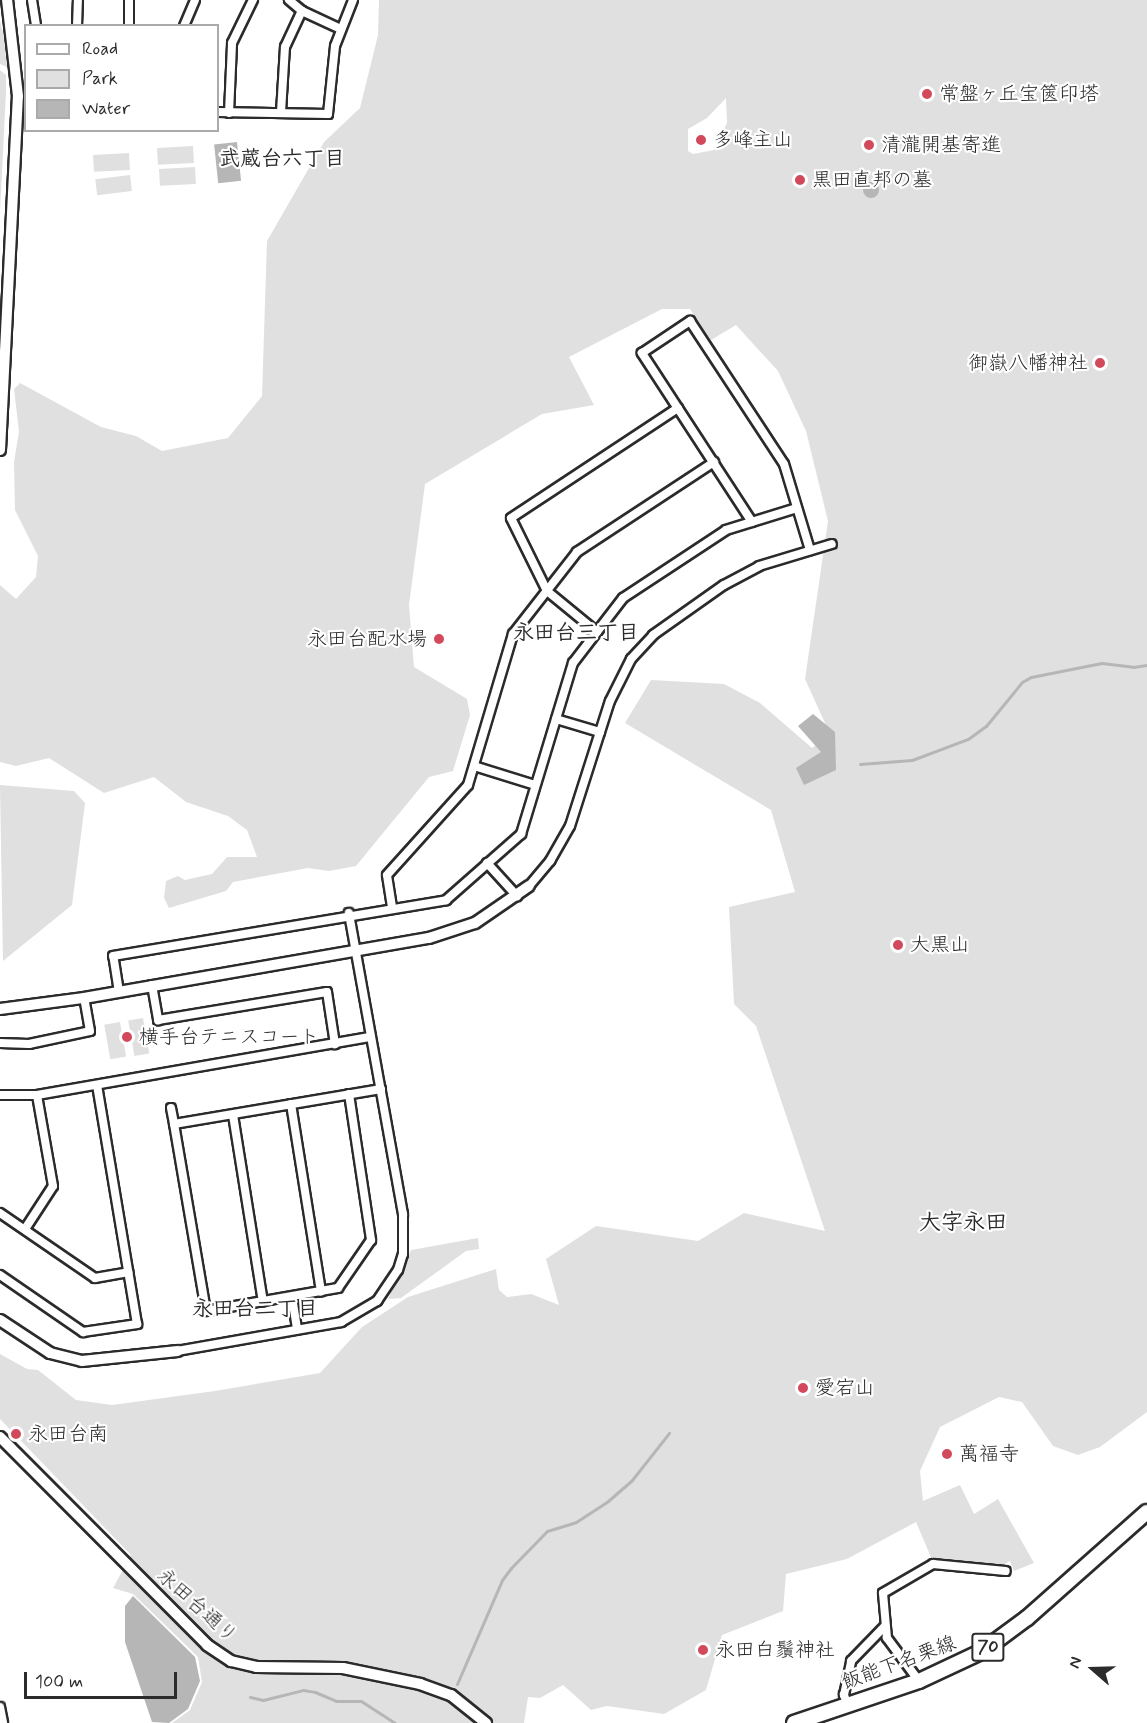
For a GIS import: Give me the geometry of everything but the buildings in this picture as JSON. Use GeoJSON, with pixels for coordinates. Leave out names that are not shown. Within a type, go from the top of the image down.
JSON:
{"type":"FeatureCollection","features":[{"type":"Feature","properties":{"kind":"main road","name":"飯能下名栗線"},"geometry":{"type":"LineString","coordinates":[[794,1723],[952,1669],[990,1645],[1147,1512]]}},
{"type":"Feature","properties":{"kind":"street"},"geometry":{"type":"LineString","coordinates":[[0,450],[18,96],[7,0]]}},
{"type":"Feature","properties":{"kind":"street"},"geometry":{"type":"LineString","coordinates":[[32,0],[36,24]]}},
{"type":"Feature","properties":{"kind":"street"},"geometry":{"type":"LineString","coordinates":[[77,24],[78,0]]}},
{"type":"Feature","properties":{"kind":"street"},"geometry":{"type":"LineString","coordinates":[[129,0],[129,24]]}},
{"type":"Feature","properties":{"kind":"street"},"geometry":{"type":"LineString","coordinates":[[185,24],[195,0]]}},
{"type":"Feature","properties":{"kind":"street"},"geometry":{"type":"LineString","coordinates":[[229,113],[232,43],[253,0]]}},
{"type":"Feature","properties":{"kind":"street"},"geometry":{"type":"LineString","coordinates":[[288,0],[302,11],[340,29]]}},
{"type":"Feature","properties":{"kind":"street"},"geometry":{"type":"LineString","coordinates":[[219,112],[328,114],[331,68],[340,29],[353,0]]}},
{"type":"Feature","properties":{"kind":"street"},"geometry":{"type":"LineString","coordinates":[[281,112],[285,47],[302,11]]}},
{"type":"Feature","properties":{"kind":"street"},"geometry":{"type":"LineString","coordinates":[[752,522],[642,353],[690,321],[784,464],[810,550]]}},
{"type":"Feature","properties":{"kind":"street"},"geometry":{"type":"LineString","coordinates":[[597,632],[547,591],[511,518],[678,408]]}},
{"type":"Feature","properties":{"kind":"street"},"geometry":{"type":"LineString","coordinates":[[392,907],[387,875],[450,810],[468,785],[513,634],[577,552],[714,462]]}},
{"type":"Feature","properties":{"kind":"street"},"geometry":{"type":"LineString","coordinates":[[119,992],[113,956],[349,914],[446,900],[520,834],[573,663],[623,598],[726,530],[797,508]]}},
{"type":"Feature","properties":{"kind":"street"},"geometry":{"type":"LineString","coordinates":[[0,1009],[84,998],[356,951],[451,932],[476,923],[529,886],[550,861],[570,826],[619,680],[652,635],[724,585],[759,566],[832,544]]}},
{"type":"Feature","properties":{"kind":"street"},"geometry":{"type":"LineString","coordinates":[[556,719],[600,732]]}},
{"type":"Feature","properties":{"kind":"street"},"geometry":{"type":"LineString","coordinates":[[474,766],[535,785]]}},
{"type":"Feature","properties":{"kind":"street"},"geometry":{"type":"LineString","coordinates":[[487,863],[517,896]]}},
{"type":"Feature","properties":{"kind":"street"},"geometry":{"type":"LineString","coordinates":[[0,1320],[50,1353],[82,1361],[177,1351],[341,1322],[362,1313],[377,1301],[398,1270],[404,1254],[403,1214],[349,914]]}},
{"type":"Feature","properties":{"kind":"street"},"geometry":{"type":"LineString","coordinates":[[152,986],[158,1020],[327,992],[335,1044]]}},
{"type":"Feature","properties":{"kind":"street"},"geometry":{"type":"LineString","coordinates":[[0,1043],[29,1044],[90,1031],[84,998]]}},
{"type":"Feature","properties":{"kind":"street"},"geometry":{"type":"LineString","coordinates":[[0,1095],[38,1095],[372,1037]]}},
{"type":"Feature","properties":{"kind":"street"},"geometry":{"type":"LineString","coordinates":[[0,1275],[83,1332],[136,1324],[97,1084]]}},
{"type":"Feature","properties":{"kind":"street"},"geometry":{"type":"LineString","coordinates":[[174,1124],[381,1089]]}},
{"type":"Feature","properties":{"kind":"street"},"geometry":{"type":"LineString","coordinates":[[171,1108],[206,1311],[338,1288],[372,1240],[349,1094]]}},
{"type":"Feature","properties":{"kind":"street"},"geometry":{"type":"LineString","coordinates":[[25,1229],[53,1186],[38,1095]]}},
{"type":"Feature","properties":{"kind":"street"},"geometry":{"type":"LineString","coordinates":[[291,1104],[321,1292]]}},
{"type":"Feature","properties":{"kind":"street"},"geometry":{"type":"LineString","coordinates":[[233,1114],[263,1302]]}},
{"type":"Feature","properties":{"kind":"street"},"geometry":{"type":"LineString","coordinates":[[0,1213],[94,1278],[128,1272]]}},
{"type":"Feature","properties":{"kind":"street"},"geometry":{"type":"LineString","coordinates":[[292,1297],[297,1330]]}},
{"type":"Feature","properties":{"kind":"street","name":"永田台通り"},"geometry":{"type":"LineString","coordinates":[[0,1437],[207,1645],[231,1661],[256,1667],[343,1668],[420,1684],[451,1695],[486,1723]]}},
{"type":"Feature","properties":{"kind":"street"},"geometry":{"type":"LineString","coordinates":[[919,1681],[887,1638],[883,1593],[924,1567],[1006,1571]]}},
{"type":"Feature","properties":{"kind":"street"},"geometry":{"type":"LineString","coordinates":[[847,1703],[844,1695],[851,1661],[885,1626]]}},
{"type":"Feature","properties":{"kind":"street"},"geometry":{"type":"LineString","coordinates":[[0,1707],[2,1722]]}},
{"type":"Feature","properties":{"kind":"green space"},"geometry":{"type":"Polygon","coordinates":[[[379,0],[1147,0],[1147,1412],[1100,1447],[1078,1455],[1053,1446],[1022,1402],[999,1397],[940,1427],[920,1471],[923,1501],[960,1485],[974,1514],[998,1499],[1034,1563],[1014,1571],[1010,1561],[998,1568],[933,1562],[916,1522],[847,1559],[786,1574],[783,1611],[722,1635],[706,1690],[664,1714],[607,1706],[591,1710],[563,1685],[540,1698],[528,1697],[524,1723],[172,1723],[190,1710],[202,1682],[198,1657],[133,1594],[113,1588],[131,1555],[0,1419],[0,1354],[27,1369],[38,1370],[76,1400],[112,1405],[215,1391],[320,1373],[362,1327],[408,1297],[496,1269],[499,1290],[507,1297],[531,1294],[559,1305],[546,1259],[596,1226],[698,1241],[744,1213],[825,1231],[756,1026],[734,1004],[729,907],[795,892],[771,810],[625,723],[651,680],[724,684],[760,703],[812,748],[830,734],[805,679],[828,521],[806,431],[778,371],[736,325],[711,340],[690,309],[662,309],[569,357],[594,405],[542,414],[425,484],[409,605],[414,667],[467,699],[470,715],[453,771],[429,777],[356,866],[329,871],[308,868],[233,882],[226,891],[169,908],[164,898],[166,881],[178,876],[185,880],[212,874],[227,857],[257,857],[247,830],[228,816],[186,802],[154,777],[104,793],[49,758],[16,766],[0,762],[0,585],[16,599],[36,577],[38,556],[15,510],[14,462],[19,432],[14,389],[20,383],[101,427],[136,436],[162,451],[228,438],[262,396],[267,241],[324,142],[360,108],[378,35],[379,0]],[[726,98],[707,118],[688,129],[688,151],[693,154],[714,150],[727,123],[726,98]]]}},
{"type":"Feature","properties":{"kind":"green space"},"geometry":{"type":"Polygon","coordinates":[[[0,21],[3,33],[7,67],[0,64],[0,21]]]}},
{"type":"Feature","properties":{"kind":"green space"},"geometry":{"type":"Polygon","coordinates":[[[0,70],[6,75],[6,91],[0,212],[0,70]]]}},
{"type":"Feature","properties":{"kind":"green space"},"geometry":{"type":"Polygon","coordinates":[[[193,146],[194,163],[158,165],[157,148],[193,146]]]}},
{"type":"Feature","properties":{"kind":"green space"},"geometry":{"type":"Polygon","coordinates":[[[129,153],[130,170],[94,172],[93,155],[129,153]]]}},
{"type":"Feature","properties":{"kind":"green space"},"geometry":{"type":"Polygon","coordinates":[[[195,167],[196,184],[160,186],[159,169],[195,167]]]}},
{"type":"Feature","properties":{"kind":"green space"},"geometry":{"type":"Polygon","coordinates":[[[130,175],[132,191],[97,195],[95,179],[130,175]]]}},
{"type":"Feature","properties":{"kind":"green space"},"geometry":{"type":"Polygon","coordinates":[[[0,785],[74,791],[85,803],[72,905],[3,961],[0,785]]]}},
{"type":"Feature","properties":{"kind":"green space"},"geometry":{"type":"Polygon","coordinates":[[[143,1018],[149,1053],[134,1056],[128,1021],[143,1018]]]}},
{"type":"Feature","properties":{"kind":"green space"},"geometry":{"type":"Polygon","coordinates":[[[120,1022],[126,1056],[110,1059],[104,1025],[120,1022]]]}},
{"type":"Feature","properties":{"kind":"green space"},"geometry":{"type":"Polygon","coordinates":[[[478,1238],[479,1249],[466,1251],[401,1298],[388,1299],[411,1250],[478,1238]]]}},
{"type":"Feature","properties":{"kind":"water"},"geometry":{"type":"Polygon","coordinates":[[[237,142],[241,181],[218,183],[214,144],[237,142]]]}},
{"type":"Feature","properties":{"kind":"water"},"geometry":{"type":"Polygon","coordinates":[[[868,182],[874,182],[879,190],[877,196],[868,198],[863,193],[863,187],[868,182]]]}},
{"type":"Feature","properties":{"kind":"water"},"geometry":{"type":"Polygon","coordinates":[[[813,714],[835,732],[836,770],[804,785],[796,768],[821,752],[798,726],[813,714]]]}},
{"type":"Feature","properties":{"kind":"water"},"geometry":{"type":"Polygon","coordinates":[[[133,1596],[195,1657],[200,1681],[188,1709],[169,1723],[152,1722],[125,1642],[125,1606],[133,1596]]]}},
{"type":"Feature","properties":{"kind":"waterway"},"geometry":{"type":"LineString","coordinates":[[860,764],[912,760],[968,739],[986,726],[1022,682],[1031,677],[1102,663],[1133,667],[1147,665]]}},
{"type":"Feature","properties":{"kind":"waterway"},"geometry":{"type":"LineString","coordinates":[[457,1684],[502,1580],[511,1568],[547,1531],[576,1522],[608,1501],[632,1480],[669,1433]]}},
{"type":"Feature","properties":{"kind":"waterway"},"geometry":{"type":"LineString","coordinates":[[250,1697],[263,1700],[303,1690],[315,1692],[336,1701],[361,1701],[395,1723]]}},
{"type":"Feature","properties":{"kind":"place","name":"常盤ヶ丘宝篋印塔"},"geometry":{"type":"Point","coordinates":[927,94]}},
{"type":"Feature","properties":{"kind":"place","name":"多峰主山"},"geometry":{"type":"Point","coordinates":[701,140]}},
{"type":"Feature","properties":{"kind":"place","name":"清瀧開基寄進"},"geometry":{"type":"Point","coordinates":[869,145]}},
{"type":"Feature","properties":{"kind":"place","name":"黒田直邦の墓"},"geometry":{"type":"Point","coordinates":[800,180]}},
{"type":"Feature","properties":{"kind":"place","name":"御嶽八幡神社"},"geometry":{"type":"Point","coordinates":[1100,363]}},
{"type":"Feature","properties":{"kind":"place","name":"永田台配水場"},"geometry":{"type":"Point","coordinates":[439,639]}},
{"type":"Feature","properties":{"kind":"place","name":"大黒山"},"geometry":{"type":"Point","coordinates":[898,945]}},
{"type":"Feature","properties":{"kind":"place","name":"横手台テニスコート"},"geometry":{"type":"Point","coordinates":[127,1037]}},
{"type":"Feature","properties":{"kind":"place","name":"愛宕山"},"geometry":{"type":"Point","coordinates":[803,1388]}},
{"type":"Feature","properties":{"kind":"place","name":"永田台南"},"geometry":{"type":"Point","coordinates":[16,1434]}},
{"type":"Feature","properties":{"kind":"place","name":"萬福寺"},"geometry":{"type":"Point","coordinates":[947,1454]}},
{"type":"Feature","properties":{"kind":"place","name":"永田白鬚神社"},"geometry":{"type":"Point","coordinates":[703,1650]}},
{"type":"Feature","properties":{"kind":"district","name":"武蔵台六丁目"},"geometry":{"type":"Point","coordinates":[282,159]}},
{"type":"Feature","properties":{"kind":"district","name":"永田台三丁目"},"geometry":{"type":"Point","coordinates":[576,633]}},
{"type":"Feature","properties":{"kind":"district","name":"大字永田"},"geometry":{"type":"Point","coordinates":[963,1224]}},
{"type":"Feature","properties":{"kind":"district","name":"永田台二丁目"},"geometry":{"type":"Point","coordinates":[255,1309]}}]}
